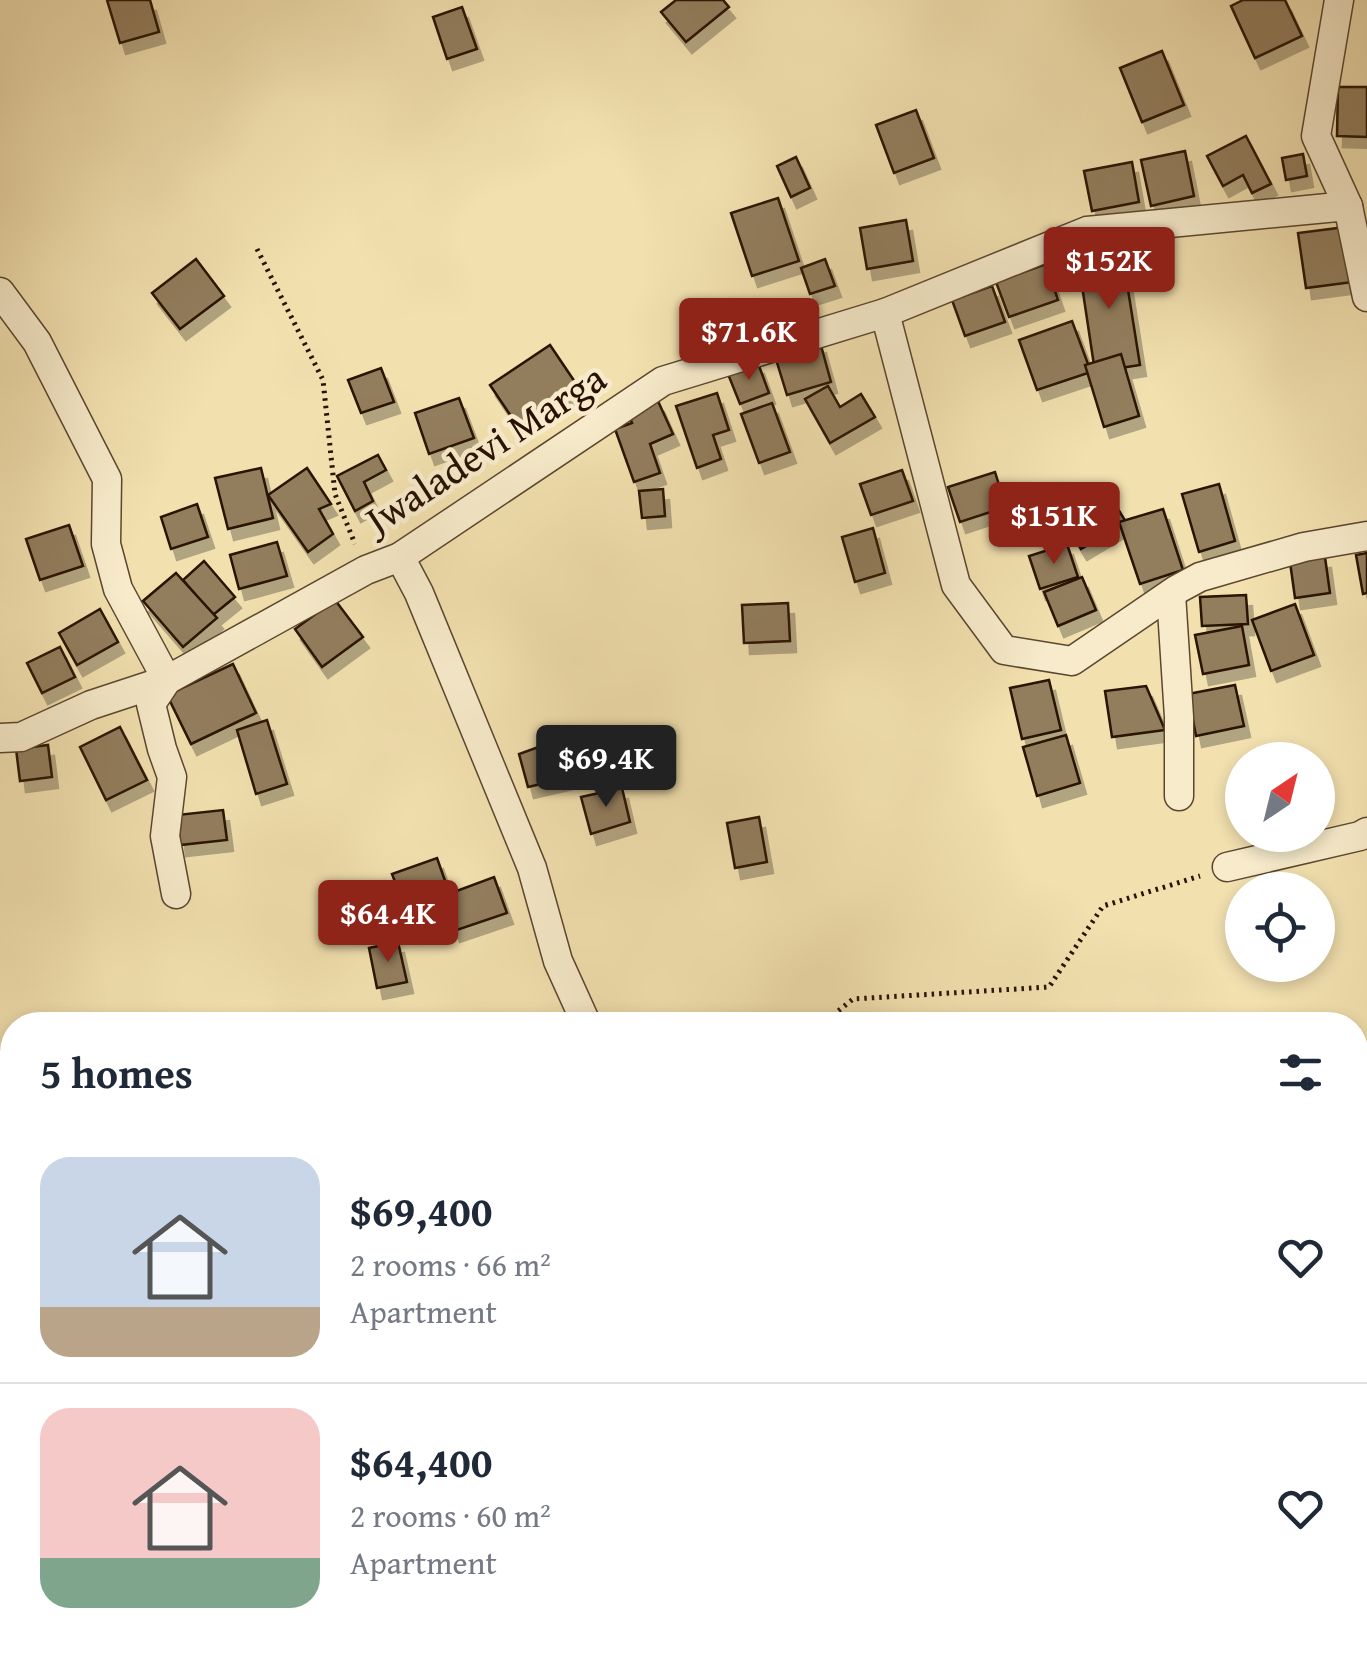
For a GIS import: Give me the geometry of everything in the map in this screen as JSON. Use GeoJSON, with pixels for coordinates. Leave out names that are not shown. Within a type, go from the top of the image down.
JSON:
{"type":"FeatureCollection","features":[{"type":"Feature","properties":{"kind":"street"},"geometry":{"type":"LineString","coordinates":[[1339,0],[1316,136],[1348,206],[1367,297]]}},
{"type":"Feature","properties":{"kind":"street","name":"Jwaladevi Marga"},"geometry":{"type":"LineString","coordinates":[[0,738],[21,737],[91,705],[166,680],[366,570],[400,557],[663,381],[885,313],[1087,231],[1348,206]]}},
{"type":"Feature","properties":{"kind":"street"},"geometry":{"type":"LineString","coordinates":[[0,292],[37,342],[107,479],[106,544],[118,590],[166,680],[151,704],[172,777],[165,836],[176,894]]}},
{"type":"Feature","properties":{"kind":"street"},"geometry":{"type":"LineString","coordinates":[[885,313],[956,585],[1004,650],[1072,661],[1200,577],[1304,547],[1367,536]]}},
{"type":"Feature","properties":{"kind":"street"},"geometry":{"type":"LineString","coordinates":[[400,557],[419,593],[532,868],[558,961],[582,1012]]}},
{"type":"Feature","properties":{"kind":"street"},"geometry":{"type":"LineString","coordinates":[[1171,594],[1179,717],[1178,796]]}},
{"type":"Feature","properties":{"kind":"street"},"geometry":{"type":"LineString","coordinates":[[1227,867],[1367,832]]}},
{"type":"Feature","properties":{"kind":"path"},"geometry":{"type":"LineString","coordinates":[[258,248],[323,380],[335,494],[366,570]]}},
{"type":"Feature","properties":{"kind":"path"},"geometry":{"type":"LineString","coordinates":[[837,1012],[854,998],[1049,986],[1103,906],[1227,867]]}},
{"type":"Feature","properties":{"kind":"building"},"geometry":{"type":"Polygon","coordinates":[[[107,0],[150,0],[159,32],[120,43],[107,0]]]}},
{"type":"Feature","properties":{"kind":"building"},"geometry":{"type":"Polygon","coordinates":[[[676,0],[723,0],[729,7],[686,42],[661,12],[676,0]]]}},
{"type":"Feature","properties":{"kind":"building"},"geometry":{"type":"Polygon","coordinates":[[[1243,0],[1285,0],[1302,36],[1255,58],[1231,6],[1243,0]]]}},
{"type":"Feature","properties":{"kind":"building"},"geometry":{"type":"Polygon","coordinates":[[[462,7],[477,49],[447,59],[433,17],[462,7]]]}},
{"type":"Feature","properties":{"kind":"building"},"geometry":{"type":"Polygon","coordinates":[[[1162,51],[1184,105],[1142,122],[1120,68],[1162,51]]]}},
{"type":"Feature","properties":{"kind":"building"},"geometry":{"type":"Polygon","coordinates":[[[1338,87],[1367,87],[1367,137],[1337,136],[1338,87]]]}},
{"type":"Feature","properties":{"kind":"building"},"geometry":{"type":"Polygon","coordinates":[[[916,110],[934,158],[894,173],[876,125],[916,110]]]}},
{"type":"Feature","properties":{"kind":"building"},"geometry":{"type":"Polygon","coordinates":[[[1246,136],[1271,184],[1252,193],[1243,175],[1223,186],[1207,156],[1246,136]]]}},
{"type":"Feature","properties":{"kind":"building"},"geometry":{"type":"Polygon","coordinates":[[[1185,151],[1194,196],[1151,206],[1141,160],[1185,151]]]}},
{"type":"Feature","properties":{"kind":"building"},"geometry":{"type":"Polygon","coordinates":[[[1303,154],[1307,176],[1286,180],[1282,158],[1303,154]]]}},
{"type":"Feature","properties":{"kind":"building"},"geometry":{"type":"Polygon","coordinates":[[[796,157],[810,188],[791,197],[777,166],[796,157]]]}},
{"type":"Feature","properties":{"kind":"building"},"geometry":{"type":"Polygon","coordinates":[[[1132,162],[1139,202],[1092,211],[1084,171],[1132,162]]]}},
{"type":"Feature","properties":{"kind":"building"},"geometry":{"type":"Polygon","coordinates":[[[778,198],[799,261],[752,276],[731,213],[778,198]]]}},
{"type":"Feature","properties":{"kind":"building"},"geometry":{"type":"Polygon","coordinates":[[[906,220],[913,261],[867,269],[860,228],[906,220]]]}},
{"type":"Feature","properties":{"kind":"building"},"geometry":{"type":"Polygon","coordinates":[[[1346,227],[1353,282],[1306,288],[1298,233],[1346,227]]]}},
{"type":"Feature","properties":{"kind":"building"},"geometry":{"type":"Polygon","coordinates":[[[1122,252],[1140,365],[1095,372],[1078,259],[1122,252]]]}},
{"type":"Feature","properties":{"kind":"building"},"geometry":{"type":"Polygon","coordinates":[[[196,259],[224,296],[180,329],[152,293],[196,259]]]}},
{"type":"Feature","properties":{"kind":"building"},"geometry":{"type":"Polygon","coordinates":[[[825,259],[835,286],[810,294],[801,268],[825,259]]]}},
{"type":"Feature","properties":{"kind":"building"},"geometry":{"type":"Polygon","coordinates":[[[1046,264],[1058,300],[1009,317],[996,282],[1046,264]]]}},
{"type":"Feature","properties":{"kind":"building"},"geometry":{"type":"Polygon","coordinates":[[[992,286],[1005,322],[965,336],[952,300],[992,286]]]}},
{"type":"Feature","properties":{"kind":"building"},"geometry":{"type":"Polygon","coordinates":[[[1072,321],[1091,372],[1037,390],[1019,340],[1072,321]]]}},
{"type":"Feature","properties":{"kind":"building"},"geometry":{"type":"Polygon","coordinates":[[[820,342],[831,382],[787,395],[775,356],[820,342]]]}},
{"type":"Feature","properties":{"kind":"building"},"geometry":{"type":"Polygon","coordinates":[[[550,345],[579,388],[519,428],[490,385],[550,345]]]}},
{"type":"Feature","properties":{"kind":"building"},"geometry":{"type":"Polygon","coordinates":[[[1121,354],[1139,416],[1104,427],[1085,365],[1121,354]]]}},
{"type":"Feature","properties":{"kind":"building"},"geometry":{"type":"Polygon","coordinates":[[[758,363],[769,393],[740,404],[728,374],[758,363]]]}},
{"type":"Feature","properties":{"kind":"building"},"geometry":{"type":"Polygon","coordinates":[[[381,368],[394,402],[361,413],[348,380],[381,368]]]}},
{"type":"Feature","properties":{"kind":"building"},"geometry":{"type":"Polygon","coordinates":[[[828,386],[840,407],[861,394],[875,417],[830,443],[805,399],[828,386]]]}},
{"type":"Feature","properties":{"kind":"building"},"geometry":{"type":"Polygon","coordinates":[[[717,393],[729,430],[713,435],[721,459],[697,468],[676,406],[717,393]]]}},
{"type":"Feature","properties":{"kind":"building"},"geometry":{"type":"Polygon","coordinates":[[[459,398],[474,438],[429,454],[415,413],[459,398]]]}},
{"type":"Feature","properties":{"kind":"building"},"geometry":{"type":"Polygon","coordinates":[[[658,401],[673,434],[650,444],[660,473],[634,482],[615,429],[632,423],[628,413],[658,401]]]}},
{"type":"Feature","properties":{"kind":"building"},"geometry":{"type":"Polygon","coordinates":[[[772,403],[790,452],[759,463],[741,414],[772,403]]]}},
{"type":"Feature","properties":{"kind":"building"},"geometry":{"type":"Polygon","coordinates":[[[378,455],[386,470],[364,482],[373,501],[355,511],[337,476],[378,455]]]}},
{"type":"Feature","properties":{"kind":"building"},"geometry":{"type":"Polygon","coordinates":[[[261,468],[273,518],[228,529],[215,478],[261,468]]]}},
{"type":"Feature","properties":{"kind":"building"},"geometry":{"type":"Polygon","coordinates":[[[307,468],[331,504],[319,509],[333,534],[308,552],[268,495],[307,468]]]}},
{"type":"Feature","properties":{"kind":"building"},"geometry":{"type":"Polygon","coordinates":[[[902,470],[913,501],[871,515],[860,484],[902,470]]]}},
{"type":"Feature","properties":{"kind":"building"},"geometry":{"type":"Polygon","coordinates":[[[995,472],[1006,507],[960,522],[948,487],[995,472]]]}},
{"type":"Feature","properties":{"kind":"building"},"geometry":{"type":"Polygon","coordinates":[[[1219,484],[1235,541],[1199,552],[1182,494],[1219,484]]]}},
{"type":"Feature","properties":{"kind":"building"},"geometry":{"type":"Polygon","coordinates":[[[663,489],[665,516],[642,518],[639,491],[663,489]]]}},
{"type":"Feature","properties":{"kind":"building"},"geometry":{"type":"Polygon","coordinates":[[[1107,491],[1126,522],[1081,549],[1062,518],[1107,491]]]}},
{"type":"Feature","properties":{"kind":"building"},"geometry":{"type":"Polygon","coordinates":[[[197,504],[208,537],[171,549],[161,517],[197,504]]]}},
{"type":"Feature","properties":{"kind":"building"},"geometry":{"type":"Polygon","coordinates":[[[1163,509],[1183,570],[1140,584],[1119,522],[1163,509]]]}},
{"type":"Feature","properties":{"kind":"building"},"geometry":{"type":"Polygon","coordinates":[[[69,525],[83,566],[40,580],[26,539],[69,525]]]}},
{"type":"Feature","properties":{"kind":"building"},"geometry":{"type":"Polygon","coordinates":[[[873,528],[885,573],[855,582],[842,537],[873,528]]]}},
{"type":"Feature","properties":{"kind":"building"},"geometry":{"type":"Polygon","coordinates":[[[277,542],[287,576],[239,589],[230,555],[277,542]]]}},
{"type":"Feature","properties":{"kind":"building"},"geometry":{"type":"Polygon","coordinates":[[[1067,544],[1078,577],[1040,589],[1029,556],[1067,544]]]}},
{"type":"Feature","properties":{"kind":"building"},"geometry":{"type":"Polygon","coordinates":[[[1367,553],[1367,593],[1363,594],[1356,555],[1367,553]]]}},
{"type":"Feature","properties":{"kind":"building"},"geometry":{"type":"Polygon","coordinates":[[[1325,557],[1330,593],[1295,598],[1290,562],[1325,557]]]}},
{"type":"Feature","properties":{"kind":"building"},"geometry":{"type":"Polygon","coordinates":[[[204,561],[235,597],[213,615],[183,580],[204,561]]]}},
{"type":"Feature","properties":{"kind":"building"},"geometry":{"type":"Polygon","coordinates":[[[176,573],[217,618],[183,647],[143,601],[176,573]]]}},
{"type":"Feature","properties":{"kind":"building"},"geometry":{"type":"Polygon","coordinates":[[[1082,577],[1096,610],[1058,626],[1044,592],[1082,577]]]}},
{"type":"Feature","properties":{"kind":"building"},"geometry":{"type":"Polygon","coordinates":[[[1246,595],[1248,624],[1202,626],[1200,597],[1246,595]]]}},
{"type":"Feature","properties":{"kind":"building"},"geometry":{"type":"Polygon","coordinates":[[[335,600],[363,637],[322,667],[295,629],[335,600]]]}},
{"type":"Feature","properties":{"kind":"building"},"geometry":{"type":"Polygon","coordinates":[[[788,603],[790,641],[744,643],[742,605],[788,603]]]}},
{"type":"Feature","properties":{"kind":"building"},"geometry":{"type":"Polygon","coordinates":[[[1295,604],[1314,655],[1271,671],[1252,620],[1295,604]]]}},
{"type":"Feature","properties":{"kind":"building"},"geometry":{"type":"Polygon","coordinates":[[[100,609],[118,642],[77,665],[59,633],[100,609]]]}},
{"type":"Feature","properties":{"kind":"building"},"geometry":{"type":"Polygon","coordinates":[[[1242,626],[1249,665],[1203,674],[1195,635],[1242,626]]]}},
{"type":"Feature","properties":{"kind":"building"},"geometry":{"type":"Polygon","coordinates":[[[60,647],[75,677],[42,693],[27,663],[60,647]]]}},
{"type":"Feature","properties":{"kind":"building"},"geometry":{"type":"Polygon","coordinates":[[[233,664],[256,713],[191,744],[167,695],[233,664]]]}},
{"type":"Feature","properties":{"kind":"building"},"geometry":{"type":"Polygon","coordinates":[[[1049,680],[1061,730],[1022,739],[1010,688],[1049,680]]]}},
{"type":"Feature","properties":{"kind":"building"},"geometry":{"type":"Polygon","coordinates":[[[1235,685],[1244,726],[1196,736],[1188,694],[1235,685]]]}},
{"type":"Feature","properties":{"kind":"building"},"geometry":{"type":"Polygon","coordinates":[[[1146,686],[1165,730],[1112,737],[1105,691],[1146,686]]]}},
{"type":"Feature","properties":{"kind":"building"},"geometry":{"type":"Polygon","coordinates":[[[267,720],[287,784],[256,794],[237,730],[267,720]]]}},
{"type":"Feature","properties":{"kind":"building"},"geometry":{"type":"Polygon","coordinates":[[[120,727],[147,780],[106,800],[80,747],[120,727]]]}},
{"type":"Feature","properties":{"kind":"building"},"geometry":{"type":"Polygon","coordinates":[[[1066,735],[1080,783],[1037,796],[1023,747],[1066,735]]]}},
{"type":"Feature","properties":{"kind":"building"},"geometry":{"type":"Polygon","coordinates":[[[561,739],[571,777],[528,787],[519,754],[561,739]]]}},
{"type":"Feature","properties":{"kind":"building"},"geometry":{"type":"Polygon","coordinates":[[[48,745],[52,777],[20,781],[16,749],[48,745]]]}},
{"type":"Feature","properties":{"kind":"building"},"geometry":{"type":"Polygon","coordinates":[[[622,788],[630,822],[591,834],[581,797],[622,788]]]}},
{"type":"Feature","properties":{"kind":"building"},"geometry":{"type":"Polygon","coordinates":[[[223,810],[227,840],[180,845],[177,815],[223,810]]]}},
{"type":"Feature","properties":{"kind":"building"},"geometry":{"type":"Polygon","coordinates":[[[759,817],[767,862],[735,868],[727,823],[759,817]]]}},
{"type":"Feature","properties":{"kind":"building"},"geometry":{"type":"Polygon","coordinates":[[[437,858],[449,892],[405,908],[392,874],[437,858]]]}},
{"type":"Feature","properties":{"kind":"building"},"geometry":{"type":"Polygon","coordinates":[[[494,877],[507,913],[454,931],[443,896],[494,877]]]}},
{"type":"Feature","properties":{"kind":"building"},"geometry":{"type":"Polygon","coordinates":[[[398,942],[407,982],[377,988],[369,948],[398,942]]]}}]}
